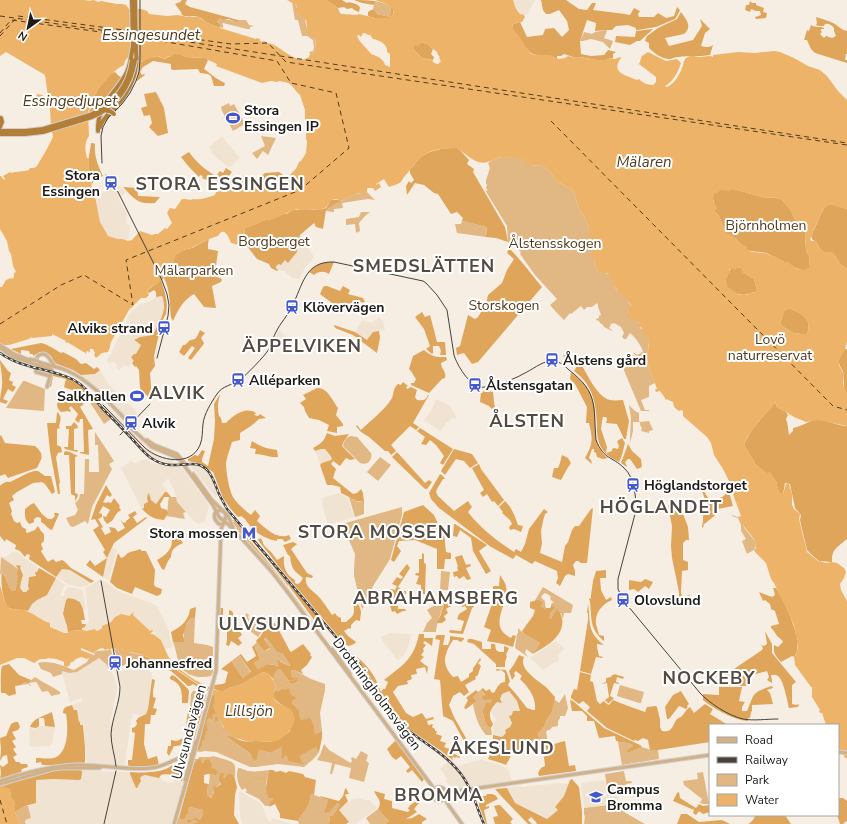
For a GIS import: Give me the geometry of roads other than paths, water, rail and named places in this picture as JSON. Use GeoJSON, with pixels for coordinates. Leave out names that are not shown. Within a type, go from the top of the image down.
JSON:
{"type":"FeatureCollection","features":[{"type":"Feature","properties":{"kind":"highway"},"geometry":{"type":"LineString","coordinates":[[133,0],[137,61],[135,73],[129,88],[120,102],[103,120],[98,131],[100,116],[104,105],[126,73],[133,46]]}},
{"type":"Feature","properties":{"kind":"highway"},"geometry":{"type":"LineString","coordinates":[[0,132],[43,129],[90,115],[108,105],[116,97],[126,82],[132,65],[134,11]]}},
{"type":"Feature","properties":{"kind":"highway"},"geometry":{"type":"LineString","coordinates":[[0,132],[25,134],[43,132],[92,117],[102,112],[118,98],[129,83],[134,66],[136,51]]}},
{"type":"Feature","properties":{"kind":"highway"},"geometry":{"type":"LineString","coordinates":[[102,112],[108,111],[115,114]]}},
{"type":"Feature","properties":{"kind":"highway"},"geometry":{"type":"LineString","coordinates":[[1,118],[1,126]]}},
{"type":"Feature","properties":{"kind":"main road","name":"Drottningholmsvägen"},"geometry":{"type":"LineString","coordinates":[[0,347],[10,355],[63,371],[80,380],[128,423]]}},
{"type":"Feature","properties":{"kind":"main road"},"geometry":{"type":"LineString","coordinates":[[51,373],[35,371],[37,357],[44,354],[48,356],[53,364],[70,372]]}},
{"type":"Feature","properties":{"kind":"main road","name":"Drottningholmsvägen"},"geometry":{"type":"LineString","coordinates":[[37,364],[58,367],[81,378],[149,445],[180,460],[210,501],[219,517],[276,577],[437,788]]}},
{"type":"Feature","properties":{"kind":"main road"},"geometry":{"type":"LineString","coordinates":[[37,364],[49,368],[51,373],[47,387]]}},
{"type":"Feature","properties":{"kind":"main road"},"geometry":{"type":"LineString","coordinates":[[157,448],[180,456],[211,499],[223,511]]}},
{"type":"Feature","properties":{"kind":"main road"},"geometry":{"type":"LineString","coordinates":[[223,511],[219,510],[216,513],[214,518],[215,520],[220,525],[229,520]]}},
{"type":"Feature","properties":{"kind":"main road","name":"Drottningholmsvägen"},"geometry":{"type":"LineString","coordinates":[[223,511],[233,527],[277,576],[433,788],[433,791]]}},
{"type":"Feature","properties":{"kind":"main road","name":"Ulvsundavägen"},"geometry":{"type":"LineString","coordinates":[[211,687],[216,669],[221,527],[226,518],[226,514]]}},
{"type":"Feature","properties":{"kind":"main road","name":"Ulvsundavägen"},"geometry":{"type":"LineString","coordinates":[[173,824],[190,769],[215,668],[219,524]]}},
{"type":"Feature","properties":{"kind":"main road","name":"Ulvsundavägen"},"geometry":{"type":"LineString","coordinates":[[173,824],[210,693]]}},
{"type":"Feature","properties":{"kind":"main road"},"geometry":{"type":"LineString","coordinates":[[461,824],[445,803],[434,798],[432,795],[433,791],[440,788],[449,792],[460,791],[709,755]]}},
{"type":"Feature","properties":{"kind":"main road"},"geometry":{"type":"LineString","coordinates":[[0,783],[52,767],[74,765],[86,767],[154,770],[191,756]]}},
{"type":"Feature","properties":{"kind":"main road"},"geometry":{"type":"LineString","coordinates":[[444,790],[447,803],[461,824]]}},
{"type":"Feature","properties":{"kind":"main road"},"geometry":{"type":"LineString","coordinates":[[440,801],[450,794],[460,791]]}},
{"type":"Feature","properties":{"kind":"water","name":"Mälaren"},"geometry":{"type":"Polygon","coordinates":[[[0,0],[94,0],[98,2],[101,1],[126,5],[129,9],[141,9],[147,11],[149,14],[199,17],[207,23],[260,39],[260,41],[272,44],[293,57],[304,59],[309,57],[310,54],[313,54],[316,46],[315,38],[308,34],[306,20],[296,13],[295,10],[297,6],[287,0],[326,0],[338,8],[342,14],[359,14],[375,18],[390,18],[393,14],[392,8],[375,0],[513,0],[517,11],[525,17],[522,22],[512,25],[531,54],[550,55],[559,59],[568,56],[597,60],[606,60],[610,58],[615,59],[620,57],[621,58],[617,67],[621,73],[652,85],[656,82],[656,77],[639,64],[642,56],[648,52],[666,61],[677,59],[681,63],[675,76],[665,86],[666,87],[676,79],[685,59],[691,56],[713,57],[713,55],[738,52],[755,53],[774,51],[780,52],[808,66],[820,70],[847,100],[847,209],[833,205],[829,205],[824,208],[812,233],[812,237],[810,238],[811,241],[817,243],[820,249],[824,252],[831,252],[834,254],[841,265],[847,269],[847,342],[839,360],[839,365],[844,375],[843,384],[847,394],[847,426],[818,420],[806,422],[777,407],[775,402],[757,423],[747,437],[744,445],[756,465],[766,473],[770,472],[776,481],[779,492],[783,494],[786,484],[789,484],[792,494],[792,505],[800,514],[799,519],[807,552],[818,561],[837,563],[844,568],[846,572],[840,584],[841,590],[847,601],[847,759],[844,757],[843,750],[839,748],[839,724],[826,724],[822,713],[820,713],[820,710],[812,697],[812,687],[795,665],[794,657],[798,648],[794,625],[771,579],[766,563],[754,550],[756,548],[756,543],[741,520],[741,516],[729,486],[729,481],[714,455],[711,443],[707,437],[683,416],[683,411],[679,411],[674,407],[673,402],[666,399],[665,400],[660,391],[656,392],[655,389],[657,389],[645,359],[649,349],[649,340],[643,334],[642,328],[638,326],[639,323],[635,319],[630,319],[627,316],[631,305],[625,297],[618,292],[609,273],[604,274],[597,271],[592,254],[594,248],[589,238],[589,229],[584,215],[580,211],[573,190],[556,181],[551,173],[542,165],[530,165],[524,160],[506,157],[500,157],[482,163],[473,160],[457,149],[457,147],[453,149],[440,149],[423,156],[401,182],[389,187],[384,179],[376,184],[379,183],[381,187],[375,191],[373,188],[368,188],[367,192],[364,194],[358,193],[347,197],[342,201],[334,199],[327,207],[323,209],[296,209],[276,218],[265,220],[245,229],[243,241],[239,245],[231,243],[225,232],[221,232],[218,236],[183,250],[175,255],[172,271],[147,291],[149,295],[146,298],[141,298],[129,310],[111,342],[108,352],[102,353],[96,358],[93,349],[90,349],[90,353],[88,351],[86,352],[87,354],[52,334],[52,336],[31,337],[29,339],[0,347],[0,287],[2,287],[6,280],[12,279],[14,277],[14,273],[16,272],[13,266],[7,241],[0,229],[0,176],[4,180],[5,179],[3,176],[10,172],[27,171],[30,168],[36,167],[53,136],[48,102],[37,104],[36,102],[37,94],[47,98],[48,97],[45,75],[6,52],[0,56],[0,0]],[[363,33],[361,37],[359,35],[357,36],[360,41],[371,54],[380,58],[385,65],[390,67],[390,54],[387,52],[385,45],[380,41],[373,39],[370,35],[363,33]],[[423,42],[420,43],[419,46],[414,45],[414,50],[422,58],[432,60],[434,63],[438,64],[441,61],[437,52],[427,44],[423,42]],[[173,54],[172,57],[169,56],[165,59],[155,56],[154,58],[150,58],[142,62],[128,57],[124,65],[115,71],[99,88],[94,96],[94,104],[88,111],[89,136],[85,147],[87,158],[89,158],[89,171],[93,177],[92,187],[100,222],[108,236],[128,241],[132,240],[140,231],[152,235],[158,234],[165,228],[167,229],[172,223],[167,213],[170,208],[175,209],[182,199],[191,200],[206,198],[215,195],[218,190],[237,188],[249,191],[269,185],[289,176],[296,169],[306,153],[307,141],[305,110],[300,95],[291,85],[286,82],[279,81],[262,83],[216,66],[217,64],[206,58],[185,57],[181,54],[173,54]],[[734,189],[729,191],[720,190],[718,193],[714,194],[713,201],[717,208],[715,212],[719,216],[726,232],[738,240],[742,245],[747,246],[747,250],[765,253],[784,262],[788,262],[797,269],[804,270],[810,267],[803,228],[794,219],[790,209],[781,199],[766,198],[734,189]],[[737,267],[736,270],[731,268],[729,270],[730,272],[727,279],[726,277],[725,279],[727,287],[740,295],[747,295],[750,292],[756,293],[757,290],[754,279],[743,272],[741,268],[737,267]],[[789,308],[784,311],[780,324],[795,333],[807,334],[807,320],[802,314],[789,308]]]}},
{"type":"Feature","properties":{"kind":"water","name":"Lillsjön"},"geometry":{"type":"Polygon","coordinates":[[[0,586],[3,598],[10,609],[29,612],[50,623],[50,627],[64,633],[95,629],[98,631],[102,628],[102,626],[111,622],[115,617],[121,614],[130,616],[130,614],[131,615],[134,611],[133,615],[150,631],[153,631],[150,634],[153,634],[161,640],[168,656],[176,667],[195,680],[215,690],[224,691],[242,684],[263,672],[269,674],[276,686],[274,693],[275,701],[288,708],[294,715],[291,729],[280,739],[269,742],[248,742],[235,737],[227,731],[219,719],[214,705],[216,703],[213,692],[174,668],[138,654],[128,652],[125,655],[122,649],[121,651],[112,648],[110,650],[105,650],[103,648],[93,653],[81,648],[81,650],[91,654],[90,657],[87,659],[81,657],[76,659],[67,667],[64,666],[64,662],[57,659],[48,658],[40,659],[34,663],[24,658],[17,658],[0,665],[0,586]]]}},
{"type":"Feature","properties":{"kind":"water"},"geometry":{"type":"Polygon","coordinates":[[[0,780],[4,787],[10,790],[11,797],[15,803],[15,812],[20,824],[0,824],[0,780]]]}},
{"type":"Feature","properties":{"kind":"waterway"},"geometry":{"type":"LineString","coordinates":[[291,681],[301,679]]}},
{"type":"Feature","properties":{"kind":"waterway"},"geometry":{"type":"LineString","coordinates":[[273,681],[297,693]]}},
{"type":"Feature","properties":{"kind":"waterway"},"geometry":{"type":"LineString","coordinates":[[283,685],[290,681]]}},
{"type":"Feature","properties":{"kind":"waterway"},"geometry":{"type":"LineString","coordinates":[[220,732],[225,728]]}},
{"type":"Feature","properties":{"kind":"waterway"},"geometry":{"type":"LineString","coordinates":[[215,736],[219,733]]}},
{"type":"Feature","properties":{"kind":"waterway"},"geometry":{"type":"LineString","coordinates":[[247,787],[253,779],[265,779]]}},
{"type":"Feature","properties":{"kind":"tram line"},"geometry":{"type":"LineString","coordinates":[[102,163],[101,136],[103,127],[108,118],[122,104],[130,93],[139,72],[140,0]]}},
{"type":"Feature","properties":{"kind":"tram line"},"geometry":{"type":"LineString","coordinates":[[106,175],[117,190],[161,278],[167,294],[169,305],[168,316],[157,358]]}},
{"type":"Feature","properties":{"kind":"tram line"},"geometry":{"type":"LineString","coordinates":[[103,405],[151,453],[167,459],[175,460],[190,457],[196,452],[200,445],[205,416],[217,394],[224,387],[240,380],[267,352],[274,336],[290,310],[302,283],[310,270],[324,263],[334,262],[423,281],[437,295],[447,310],[454,355],[464,374],[472,383],[480,387],[489,387],[519,376],[543,363],[553,361],[563,365],[579,378],[590,393],[593,401],[596,440],[599,446],[605,454],[620,464],[628,472],[633,483],[636,503],[635,514],[618,579],[618,589],[623,600],[700,693],[709,701],[720,709],[743,719],[778,719]]}},
{"type":"Feature","properties":{"kind":"tram line"},"geometry":{"type":"LineString","coordinates":[[120,435],[150,404]]}},
{"type":"Feature","properties":{"kind":"tram line"},"geometry":{"type":"LineString","coordinates":[[101,581],[120,687],[119,699],[111,734],[116,766]]}},
{"type":"Feature","properties":{"kind":"tram line"},"geometry":{"type":"LineString","coordinates":[[104,824],[116,771]]}},
{"type":"Feature","properties":{"kind":"railway"},"geometry":{"type":"LineString","coordinates":[[0,353],[17,362],[74,380],[89,392],[102,408],[143,451],[153,459],[168,465],[195,464],[204,467],[212,477],[227,509],[359,664],[391,715],[399,723],[445,757],[461,774],[471,792],[484,824]]}},
{"type":"Feature","properties":{"kind":"place","name":"Stora Essingen IP"},"geometry":{"type":"Point","coordinates":[233,118]}},
{"type":"Feature","properties":{"kind":"place","name":"Stora Essingen"},"geometry":{"type":"Point","coordinates":[111,183]}},
{"type":"Feature","properties":{"kind":"place","name":"Klövervägen"},"geometry":{"type":"Point","coordinates":[292,307]}},
{"type":"Feature","properties":{"kind":"place","name":"Alviks strand"},"geometry":{"type":"Point","coordinates":[164,328]}},
{"type":"Feature","properties":{"kind":"place","name":"Ålstens gård"},"geometry":{"type":"Point","coordinates":[552,360]}},
{"type":"Feature","properties":{"kind":"place","name":"Alléparken"},"geometry":{"type":"Point","coordinates":[238,380]}},
{"type":"Feature","properties":{"kind":"place","name":"Ålstensgatan"},"geometry":{"type":"Point","coordinates":[475,385]}},
{"type":"Feature","properties":{"kind":"place","name":"Salkhallen"},"geometry":{"type":"Point","coordinates":[137,396]}},
{"type":"Feature","properties":{"kind":"place","name":"Alvik"},"geometry":{"type":"Point","coordinates":[131,423]}},
{"type":"Feature","properties":{"kind":"place","name":"Höglandstorget"},"geometry":{"type":"Point","coordinates":[633,485]}},
{"type":"Feature","properties":{"kind":"place","name":"Stora mossen"},"geometry":{"type":"Point","coordinates":[249,533]}},
{"type":"Feature","properties":{"kind":"place","name":"Olovslund"},"geometry":{"type":"Point","coordinates":[623,600]}},
{"type":"Feature","properties":{"kind":"place","name":"Johannesfred"},"geometry":{"type":"Point","coordinates":[115,663]}},
{"type":"Feature","properties":{"kind":"place","name":"Campus Bromma"},"geometry":{"type":"Point","coordinates":[596,797]}},
{"type":"Feature","properties":{"kind":"district","name":"STORA ESSINGEN"},"geometry":{"type":"Point","coordinates":[220,184]}},
{"type":"Feature","properties":{"kind":"district","name":"SMEDSLÄTTEN"},"geometry":{"type":"Point","coordinates":[424,266]}},
{"type":"Feature","properties":{"kind":"district","name":"ÄPPELVIKEN"},"geometry":{"type":"Point","coordinates":[302,346]}},
{"type":"Feature","properties":{"kind":"district","name":"ALVIK"},"geometry":{"type":"Point","coordinates":[177,393]}},
{"type":"Feature","properties":{"kind":"district","name":"ÅLSTEN"},"geometry":{"type":"Point","coordinates":[527,421]}},
{"type":"Feature","properties":{"kind":"district","name":"HÖGLANDET"},"geometry":{"type":"Point","coordinates":[661,507]}},
{"type":"Feature","properties":{"kind":"district","name":"STORA MOSSEN"},"geometry":{"type":"Point","coordinates":[375,532]}},
{"type":"Feature","properties":{"kind":"district","name":"ABRAHAMSBERG"},"geometry":{"type":"Point","coordinates":[436,598]}},
{"type":"Feature","properties":{"kind":"district","name":"ULVSUNDA"},"geometry":{"type":"Point","coordinates":[272,624]}},
{"type":"Feature","properties":{"kind":"district","name":"NOCKEBY"},"geometry":{"type":"Point","coordinates":[709,678]}},
{"type":"Feature","properties":{"kind":"district","name":"ÅKESLUND"},"geometry":{"type":"Point","coordinates":[502,748]}},
{"type":"Feature","properties":{"kind":"district","name":"BROMMA"},"geometry":{"type":"Point","coordinates":[439,795]}},
{"type":"Feature","properties":{"kind":"water label","name":"Essingesundet"},"geometry":{"type":"Point","coordinates":[151,35]}},
{"type":"Feature","properties":{"kind":"water label","name":"Essingedjupet"},"geometry":{"type":"Point","coordinates":[70,101]}},
{"type":"Feature","properties":{"kind":"park label","name":"Björnholmen"},"geometry":{"type":"Point","coordinates":[766,225]}},
{"type":"Feature","properties":{"kind":"park label","name":"Borgberget"},"geometry":{"type":"Point","coordinates":[274,241]}},
{"type":"Feature","properties":{"kind":"park label","name":"Ålstensskogen"},"geometry":{"type":"Point","coordinates":[555,243]}},
{"type":"Feature","properties":{"kind":"park label","name":"Mälarparken"},"geometry":{"type":"Point","coordinates":[194,270]}},
{"type":"Feature","properties":{"kind":"park label","name":"Storskogen"},"geometry":{"type":"Point","coordinates":[504,305]}},
{"type":"Feature","properties":{"kind":"park label","name":"Lovö naturreservat"},"geometry":{"type":"Point","coordinates":[770,348]}}]}
